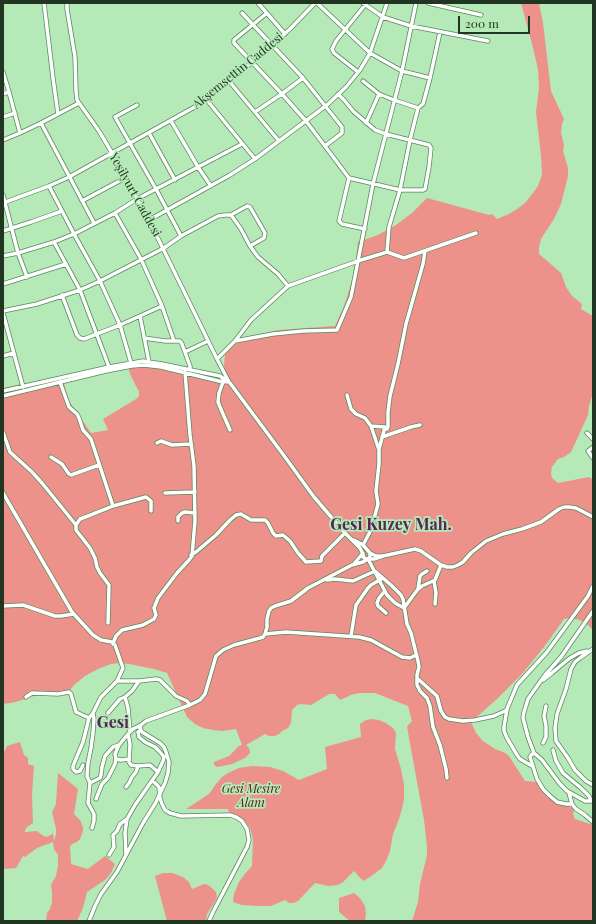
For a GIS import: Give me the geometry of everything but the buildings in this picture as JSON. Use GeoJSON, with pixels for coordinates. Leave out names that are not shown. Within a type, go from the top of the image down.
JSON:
{"type":"FeatureCollection","features":[{"type":"Feature","properties":{"kind":"street"},"geometry":{"type":"LineString","coordinates":[[44,3],[58,114]]}},
{"type":"Feature","properties":{"kind":"street","name":"Yeşilyurt Caddesi"},"geometry":{"type":"LineString","coordinates":[[68,3],[68,15],[75,57],[77,100],[99,131],[138,199],[164,248],[208,341],[230,383],[314,498],[344,534],[350,538]]}},
{"type":"Feature","properties":{"kind":"street"},"geometry":{"type":"LineString","coordinates":[[258,3],[285,34]]}},
{"type":"Feature","properties":{"kind":"street"},"geometry":{"type":"LineString","coordinates":[[316,3],[370,53],[402,71],[430,78]]}},
{"type":"Feature","properties":{"kind":"street","name":"Akşemsettin Caddesi"},"geometry":{"type":"LineString","coordinates":[[4,203],[69,177],[200,104],[252,63],[285,34],[316,3]]}},
{"type":"Feature","properties":{"kind":"street"},"geometry":{"type":"LineString","coordinates":[[149,220],[230,175],[255,159],[326,106],[346,87],[370,53],[387,3]]}},
{"type":"Feature","properties":{"kind":"street"},"geometry":{"type":"LineString","coordinates":[[235,341],[273,334],[337,330],[351,297],[373,184],[402,71],[416,3]]}},
{"type":"Feature","properties":{"kind":"street"},"geometry":{"type":"LineString","coordinates":[[428,3],[481,15]]}},
{"type":"Feature","properties":{"kind":"street"},"geometry":{"type":"LineString","coordinates":[[358,72],[332,50],[335,43],[364,4],[383,17],[412,26],[488,41]]}},
{"type":"Feature","properties":{"kind":"street"},"geometry":{"type":"LineString","coordinates":[[242,13],[303,78],[342,127],[342,133],[325,146]]}},
{"type":"Feature","properties":{"kind":"street"},"geometry":{"type":"LineString","coordinates":[[267,13],[233,42],[306,121],[349,178],[400,190],[423,190],[426,187],[430,146],[375,130],[353,111],[338,94]]}},
{"type":"Feature","properties":{"kind":"street"},"geometry":{"type":"LineString","coordinates":[[387,252],[389,227],[400,190],[418,108],[423,104],[440,32]]}},
{"type":"Feature","properties":{"kind":"street"},"geometry":{"type":"LineString","coordinates":[[3,71],[20,132]]}},
{"type":"Feature","properties":{"kind":"street"},"geometry":{"type":"LineString","coordinates":[[255,112],[303,78]]}},
{"type":"Feature","properties":{"kind":"street"},"geometry":{"type":"LineString","coordinates":[[229,81],[279,141]]}},
{"type":"Feature","properties":{"kind":"street"},"geometry":{"type":"LineString","coordinates":[[363,81],[379,94],[418,108]]}},
{"type":"Feature","properties":{"kind":"street"},"geometry":{"type":"LineString","coordinates":[[3,94],[9,92]]}},
{"type":"Feature","properties":{"kind":"street"},"geometry":{"type":"LineString","coordinates":[[366,123],[379,94]]}},
{"type":"Feature","properties":{"kind":"street"},"geometry":{"type":"LineString","coordinates":[[206,99],[255,159]]}},
{"type":"Feature","properties":{"kind":"street"},"geometry":{"type":"LineString","coordinates":[[3,140],[41,123],[79,103]]}},
{"type":"Feature","properties":{"kind":"street"},"geometry":{"type":"LineString","coordinates":[[137,105],[115,117],[181,236]]}},
{"type":"Feature","properties":{"kind":"street"},"geometry":{"type":"LineString","coordinates":[[3,117],[15,114]]}},
{"type":"Feature","properties":{"kind":"street"},"geometry":{"type":"LineString","coordinates":[[171,121],[210,186]]}},
{"type":"Feature","properties":{"kind":"street"},"geometry":{"type":"LineString","coordinates":[[41,123],[94,223]]}},
{"type":"Feature","properties":{"kind":"street"},"geometry":{"type":"LineString","coordinates":[[149,133],[175,180]]}},
{"type":"Feature","properties":{"kind":"street"},"geometry":{"type":"LineString","coordinates":[[3,256],[54,242],[74,234],[242,144]]}},
{"type":"Feature","properties":{"kind":"street"},"geometry":{"type":"LineString","coordinates":[[82,201],[125,178]]}},
{"type":"Feature","properties":{"kind":"street"},"geometry":{"type":"LineString","coordinates":[[349,178],[339,221],[342,224],[365,230]]}},
{"type":"Feature","properties":{"kind":"street"},"geometry":{"type":"LineString","coordinates":[[49,186],[100,281],[120,325],[131,363]]}},
{"type":"Feature","properties":{"kind":"street"},"geometry":{"type":"LineString","coordinates":[[3,195],[18,253],[27,277]]}},
{"type":"Feature","properties":{"kind":"street"},"geometry":{"type":"LineString","coordinates":[[23,387],[3,312],[37,304],[80,290],[164,248],[181,236],[218,216],[231,215],[248,206],[265,232],[264,238],[250,246]]}},
{"type":"Feature","properties":{"kind":"street"},"geometry":{"type":"LineString","coordinates":[[3,231],[62,211]]}},
{"type":"Feature","properties":{"kind":"street"},"geometry":{"type":"LineString","coordinates":[[115,213],[141,260],[162,306],[174,341]]}},
{"type":"Feature","properties":{"kind":"street"},"geometry":{"type":"LineString","coordinates":[[231,215],[258,257],[278,274],[288,286]]}},
{"type":"Feature","properties":{"kind":"street"},"geometry":{"type":"LineString","coordinates":[[217,359],[235,341],[251,320],[288,286],[387,252],[404,258],[476,232]]}},
{"type":"Feature","properties":{"kind":"street"},"geometry":{"type":"LineString","coordinates":[[54,242],[80,290],[109,367]]}},
{"type":"Feature","properties":{"kind":"street"},"geometry":{"type":"LineString","coordinates":[[379,450],[384,428],[388,427],[390,396],[406,324],[423,264],[424,251]]}},
{"type":"Feature","properties":{"kind":"street"},"geometry":{"type":"LineString","coordinates":[[3,284],[66,264]]}},
{"type":"Feature","properties":{"kind":"street"},"geometry":{"type":"LineString","coordinates":[[62,295],[78,337],[80,338],[97,334],[162,306]]}},
{"type":"Feature","properties":{"kind":"street"},"geometry":{"type":"LineString","coordinates":[[140,316],[149,362]]}},
{"type":"Feature","properties":{"kind":"street"},"geometry":{"type":"LineString","coordinates":[[144,338],[165,341],[179,340],[185,352],[190,370]]}},
{"type":"Feature","properties":{"kind":"street"},"geometry":{"type":"LineString","coordinates":[[185,352],[208,341]]}},
{"type":"Feature","properties":{"kind":"street"},"geometry":{"type":"LineString","coordinates":[[3,356],[14,353]]}},
{"type":"Feature","properties":{"kind":"street"},"geometry":{"type":"LineString","coordinates":[[3,391],[109,367],[144,361],[220,376],[230,383]]}},
{"type":"Feature","properties":{"kind":"street"},"geometry":{"type":"LineString","coordinates":[[3,396],[106,371],[144,364],[230,383]]}},
{"type":"Feature","properties":{"kind":"street"},"geometry":{"type":"LineString","coordinates":[[114,644],[116,636],[122,630],[143,625],[154,618],[156,615],[154,608],[158,598],[189,560],[191,555],[195,512],[195,492],[185,372]]}},
{"type":"Feature","properties":{"kind":"street"},"geometry":{"type":"LineString","coordinates":[[60,382],[69,407],[77,414],[83,430],[91,439],[113,506]]}},
{"type":"Feature","properties":{"kind":"street"},"geometry":{"type":"LineString","coordinates":[[223,382],[219,393],[218,402],[230,430]]}},
{"type":"Feature","properties":{"kind":"street"},"geometry":{"type":"LineString","coordinates":[[347,395],[351,409],[356,414],[365,418],[371,426],[379,450],[380,464],[376,491],[378,504],[372,530],[363,545]]}},
{"type":"Feature","properties":{"kind":"street"},"geometry":{"type":"LineString","coordinates":[[382,437],[420,425]]}},
{"type":"Feature","properties":{"kind":"street"},"geometry":{"type":"LineString","coordinates":[[371,426],[385,427],[384,428]]}},
{"type":"Feature","properties":{"kind":"street"},"geometry":{"type":"LineString","coordinates":[[3,432],[10,452],[42,483],[76,525],[76,530],[90,548],[99,571],[109,585],[108,623]]}},
{"type":"Feature","properties":{"kind":"street"},"geometry":{"type":"LineString","coordinates":[[587,433],[593,439]]}},
{"type":"Feature","properties":{"kind":"street"},"geometry":{"type":"LineString","coordinates":[[157,443],[162,441],[172,445],[191,444]]}},
{"type":"Feature","properties":{"kind":"street"},"geometry":{"type":"LineString","coordinates":[[593,447],[588,451],[593,458]]}},
{"type":"Feature","properties":{"kind":"street"},"geometry":{"type":"LineString","coordinates":[[51,457],[62,464],[71,475],[99,465]]}},
{"type":"Feature","properties":{"kind":"street"},"geometry":{"type":"LineString","coordinates":[[165,494],[195,492]]}},
{"type":"Feature","properties":{"kind":"street"},"geometry":{"type":"LineString","coordinates":[[3,493],[66,604],[93,635],[101,640],[114,644],[124,668],[117,681],[101,697],[89,718],[83,742],[73,769],[76,772],[80,771],[83,765]]}},
{"type":"Feature","properties":{"kind":"street"},"geometry":{"type":"LineString","coordinates":[[76,525],[82,518],[113,506],[146,497],[151,501],[151,511]]}},
{"type":"Feature","properties":{"kind":"street"},"geometry":{"type":"LineString","coordinates":[[350,538],[360,548],[364,558],[366,559],[374,559],[415,549],[421,551],[441,565],[452,567],[458,565],[486,541],[502,534],[541,522],[559,509],[569,507],[576,508],[593,517]]}},
{"type":"Feature","properties":{"kind":"street"},"geometry":{"type":"LineString","coordinates":[[178,521],[178,517],[182,513],[195,512]]}},
{"type":"Feature","properties":{"kind":"street"},"geometry":{"type":"LineString","coordinates":[[191,555],[216,535],[233,517],[241,514],[251,520],[265,520],[273,533],[276,536],[284,535],[306,562],[321,561],[322,556],[344,534]]}},
{"type":"Feature","properties":{"kind":"street"},"geometry":{"type":"LineString","coordinates":[[350,538],[363,545],[370,553]]}},
{"type":"Feature","properties":{"kind":"street"},"geometry":{"type":"LineString","coordinates":[[352,565],[366,551],[376,556],[383,556]]}},
{"type":"Feature","properties":{"kind":"street"},"geometry":{"type":"LineString","coordinates":[[265,634],[267,619],[271,608],[291,601],[318,582],[352,565],[363,562],[370,557],[370,553]]}},
{"type":"Feature","properties":{"kind":"street"},"geometry":{"type":"LineString","coordinates":[[368,559],[384,592],[393,601],[404,608]]}},
{"type":"Feature","properties":{"kind":"street"},"geometry":{"type":"LineString","coordinates":[[404,608],[418,589],[436,579],[441,565]]}},
{"type":"Feature","properties":{"kind":"street"},"geometry":{"type":"LineString","coordinates":[[375,571],[401,595],[419,667],[417,678],[418,687],[427,698],[430,706],[433,727],[440,745],[447,778]]}},
{"type":"Feature","properties":{"kind":"street"},"geometry":{"type":"LineString","coordinates":[[318,582],[335,579],[353,581],[375,571]]}},
{"type":"Feature","properties":{"kind":"street"},"geometry":{"type":"LineString","coordinates":[[418,589],[420,575],[427,571]]}},
{"type":"Feature","properties":{"kind":"street"},"geometry":{"type":"LineString","coordinates":[[351,636],[356,605],[371,585],[384,578]]}},
{"type":"Feature","properties":{"kind":"street"},"geometry":{"type":"LineString","coordinates":[[434,581],[436,593],[435,604]]}},
{"type":"Feature","properties":{"kind":"street"},"geometry":{"type":"LineString","coordinates":[[532,766],[520,759],[507,738],[504,727],[507,710],[517,685],[547,652],[588,596],[593,586]]}},
{"type":"Feature","properties":{"kind":"street"},"geometry":{"type":"LineString","coordinates":[[384,592],[377,603],[378,606],[386,613]]}},
{"type":"Feature","properties":{"kind":"street"},"geometry":{"type":"LineString","coordinates":[[3,606],[23,605],[57,616],[70,616],[74,614]]}},
{"type":"Feature","properties":{"kind":"street"},"geometry":{"type":"LineString","coordinates":[[592,801],[585,801],[569,793],[560,784],[542,760],[534,753],[523,718],[528,699],[545,675],[561,657],[593,611]]}},
{"type":"Feature","properties":{"kind":"street"},"geometry":{"type":"LineString","coordinates":[[96,799],[102,784],[110,774],[115,764],[115,754],[120,744],[129,733],[146,720],[190,705],[200,700],[205,694],[216,656],[223,650],[234,645],[260,638],[265,634],[286,632],[358,637],[368,639],[402,657],[410,658],[416,655]]}},
{"type":"Feature","properties":{"kind":"street"},"geometry":{"type":"LineString","coordinates":[[539,683],[552,673],[558,666],[570,658],[579,653],[592,649]]}},
{"type":"Feature","properties":{"kind":"street"},"geometry":{"type":"LineString","coordinates":[[592,649],[575,662],[571,669],[557,714],[555,728],[556,741],[575,770],[582,778],[593,786]]}},
{"type":"Feature","properties":{"kind":"street"},"geometry":{"type":"LineString","coordinates":[[417,678],[436,695],[441,711],[445,717],[449,719],[462,721],[474,720],[494,716],[507,710]]}},
{"type":"Feature","properties":{"kind":"street"},"geometry":{"type":"LineString","coordinates":[[117,681],[160,680],[176,696],[187,701],[190,705]]}},
{"type":"Feature","properties":{"kind":"street"},"geometry":{"type":"LineString","coordinates":[[108,712],[120,699],[132,691],[139,681]]}},
{"type":"Feature","properties":{"kind":"street"},"geometry":{"type":"LineString","coordinates":[[26,697],[32,693],[58,694],[69,692],[76,712],[89,718]]}},
{"type":"Feature","properties":{"kind":"street"},"geometry":{"type":"LineString","coordinates":[[125,697],[128,708],[130,744],[129,762],[131,765],[150,765],[158,772]]}},
{"type":"Feature","properties":{"kind":"street"},"geometry":{"type":"LineString","coordinates":[[543,743],[546,737],[544,716],[546,706]]}},
{"type":"Feature","properties":{"kind":"street"},"geometry":{"type":"LineString","coordinates":[[92,828],[94,814],[88,803],[90,783],[87,776],[93,733],[93,713]]}},
{"type":"Feature","properties":{"kind":"street"},"geometry":{"type":"LineString","coordinates":[[126,855],[125,834],[127,820],[153,781],[164,761],[164,757],[155,747],[139,737],[138,732],[141,730],[141,725]]}},
{"type":"Feature","properties":{"kind":"street"},"geometry":{"type":"LineString","coordinates":[[89,921],[101,894],[109,884],[126,855],[159,795],[168,773],[169,762],[166,752],[160,743],[143,733],[141,730]]}},
{"type":"Feature","properties":{"kind":"street"},"geometry":{"type":"LineString","coordinates":[[100,778],[102,775],[102,767],[105,756],[113,748],[120,744]]}},
{"type":"Feature","properties":{"kind":"street"},"geometry":{"type":"LineString","coordinates":[[553,750],[561,771],[589,796],[592,801]]}},
{"type":"Feature","properties":{"kind":"street"},"geometry":{"type":"LineString","coordinates":[[534,753],[530,757],[539,782],[551,798],[559,802],[572,804]]}},
{"type":"Feature","properties":{"kind":"street"},"geometry":{"type":"LineString","coordinates":[[116,759],[129,759]]}},
{"type":"Feature","properties":{"kind":"street"},"geometry":{"type":"LineString","coordinates":[[126,787],[136,772],[138,766]]}},
{"type":"Feature","properties":{"kind":"street"},"geometry":{"type":"LineString","coordinates":[[90,783],[110,774]]}},
{"type":"Feature","properties":{"kind":"street"},"geometry":{"type":"LineString","coordinates":[[577,785],[582,778]]}},
{"type":"Feature","properties":{"kind":"street"},"geometry":{"type":"LineString","coordinates":[[153,781],[159,787],[159,795],[162,804],[166,810],[172,814],[181,816],[230,815],[242,821],[247,829],[249,840],[247,847],[213,912],[210,921]]}},
{"type":"Feature","properties":{"kind":"street"},"geometry":{"type":"LineString","coordinates":[[569,793],[572,804],[577,810],[593,822]]}},
{"type":"Feature","properties":{"kind":"street"},"geometry":{"type":"LineString","coordinates":[[109,855],[114,847],[113,835],[118,831],[120,824],[127,820]]}},
{"type":"Feature","properties":{"kind":"green space"},"geometry":{"type":"Polygon","coordinates":[[[521,3],[539,3],[543,23],[551,91],[564,119],[561,133],[564,145],[563,151],[568,168],[568,176],[561,204],[554,219],[541,239],[539,254],[561,273],[566,287],[572,296],[582,304],[581,309],[593,316],[593,393],[588,415],[571,452],[558,459],[552,467],[551,473],[552,478],[558,483],[589,477],[593,480],[593,630],[580,620],[570,618],[564,619],[522,674],[471,722],[476,733],[483,741],[509,756],[525,781],[537,782],[553,798],[574,809],[573,814],[575,819],[593,825],[593,921],[412,921],[418,902],[420,884],[427,855],[427,846],[424,820],[407,727],[412,721],[408,706],[375,693],[359,693],[340,700],[335,694],[329,694],[311,705],[297,705],[292,710],[291,723],[288,728],[275,736],[265,734],[246,745],[249,748],[250,753],[245,758],[232,764],[217,767],[214,765],[214,762],[229,756],[242,745],[236,729],[222,731],[213,730],[203,728],[195,724],[187,717],[167,673],[154,669],[129,664],[111,664],[85,676],[74,685],[67,694],[40,694],[16,702],[3,704],[3,388],[62,376],[69,401],[91,433],[108,430],[103,419],[139,396],[139,392],[130,374],[127,363],[138,361],[171,365],[227,376],[224,366],[225,354],[228,349],[241,338],[279,330],[335,326],[344,306],[351,284],[358,242],[378,235],[396,225],[412,213],[427,198],[489,215],[492,214],[497,219],[517,209],[525,203],[533,193],[538,186],[542,175],[536,112],[539,88],[538,69],[521,3]]]}},
{"type":"Feature","properties":{"kind":"green space","name":"Gesi Mesire Alanı"},"geometry":{"type":"Polygon","coordinates":[[[371,719],[386,723],[393,728],[396,733],[395,749],[404,785],[402,809],[393,834],[390,851],[382,868],[363,881],[354,871],[338,885],[328,886],[315,883],[298,901],[293,903],[289,903],[285,900],[271,906],[257,906],[242,905],[233,902],[234,894],[239,882],[252,866],[253,839],[250,828],[243,819],[229,813],[228,809],[186,809],[209,794],[222,777],[239,768],[252,766],[270,767],[283,771],[299,780],[327,769],[325,747],[361,737],[360,724],[371,719]]]}},
{"type":"Feature","properties":{"kind":"green space"},"geometry":{"type":"Polygon","coordinates":[[[20,742],[24,755],[28,758],[28,764],[34,766],[32,795],[33,823],[27,827],[25,832],[37,831],[46,837],[53,833],[54,841],[56,829],[52,812],[56,804],[58,773],[78,789],[74,814],[80,820],[83,831],[80,839],[70,847],[71,864],[88,869],[105,856],[115,864],[111,873],[105,880],[87,892],[83,908],[77,921],[46,921],[47,913],[52,902],[51,885],[56,876],[58,866],[58,855],[54,849],[53,842],[37,848],[25,857],[23,856],[16,868],[3,869],[3,754],[7,746],[20,742]]]}},
{"type":"Feature","properties":{"kind":"green space"},"geometry":{"type":"Polygon","coordinates":[[[163,873],[172,873],[183,877],[189,882],[192,889],[204,884],[208,885],[216,892],[217,898],[207,914],[206,921],[167,921],[155,876],[163,873]]]}},
{"type":"Feature","properties":{"kind":"green space"},"geometry":{"type":"Polygon","coordinates":[[[354,893],[360,898],[365,906],[365,921],[350,921],[339,912],[339,898],[354,893]]]}},
{"type":"Feature","properties":{"kind":"district","name":"Gesi Kuzey Mah."},"geometry":{"type":"Point","coordinates":[391,525]}},
{"type":"Feature","properties":{"kind":"district","name":"Gesi"},"geometry":{"type":"Point","coordinates":[113,723]}}]}
